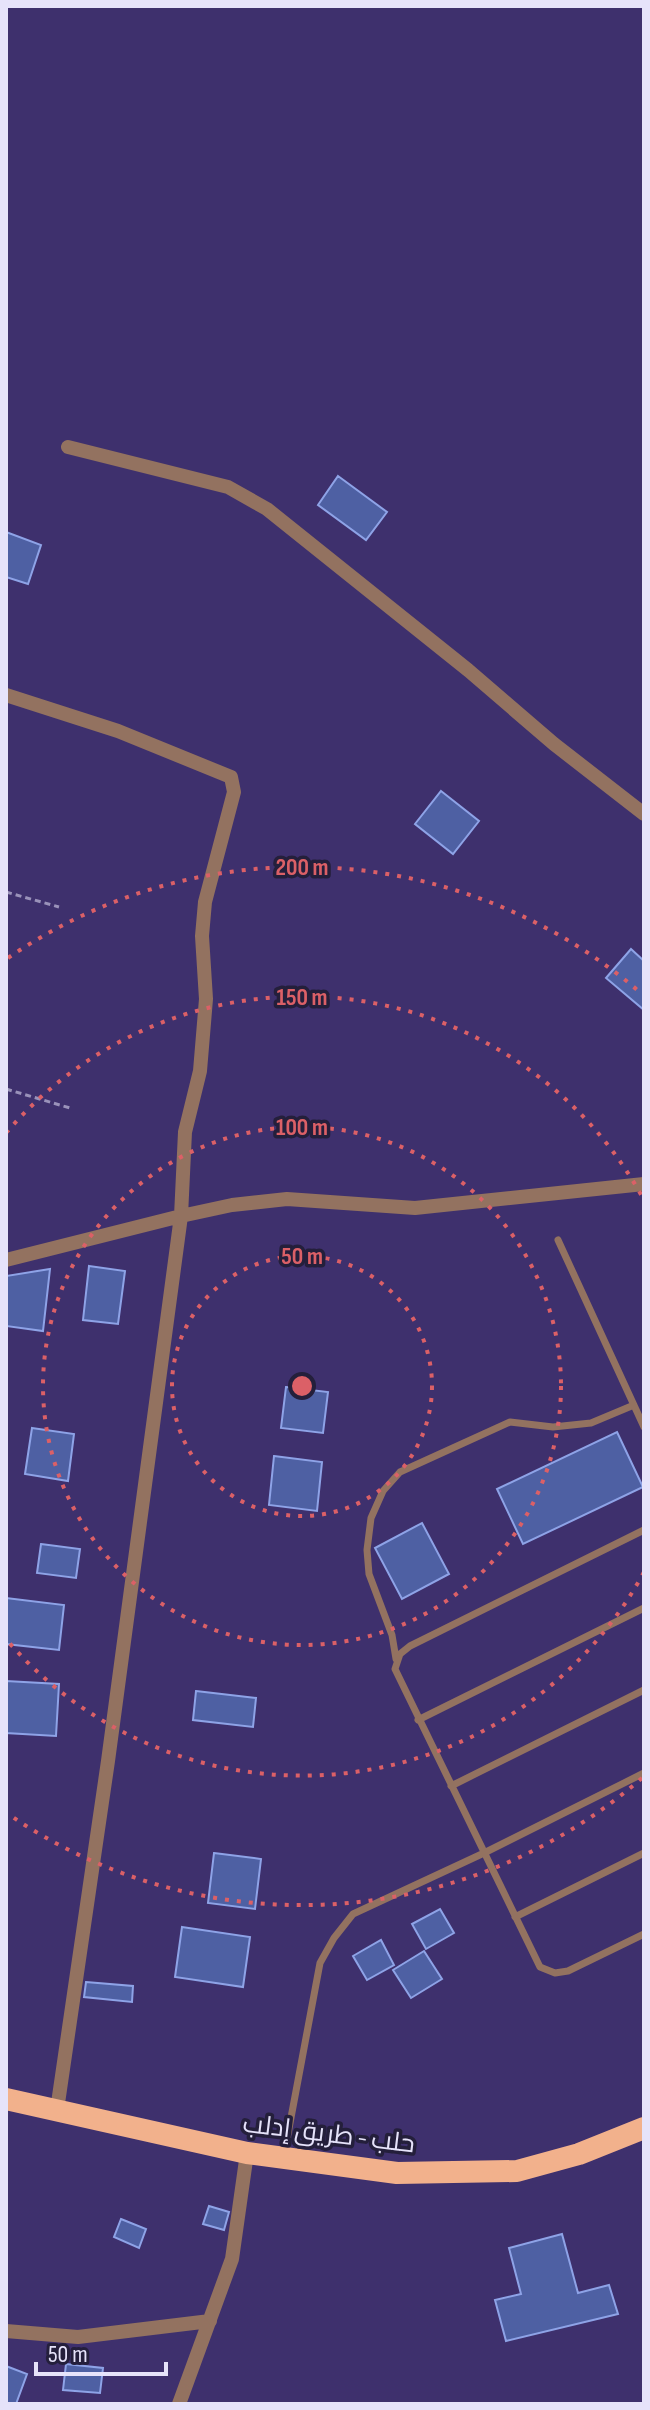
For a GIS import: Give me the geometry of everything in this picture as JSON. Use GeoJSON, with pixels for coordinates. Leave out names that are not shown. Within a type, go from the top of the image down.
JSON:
{"type":"FeatureCollection","features":[{"type":"Feature","properties":{"kind":"highway","name":"حلب - طريق إدلب"},"geometry":{"type":"LineString","coordinates":[[6,2099],[247,2153],[397,2173],[517,2171],[579,2154],[644,2128]]}},
{"type":"Feature","properties":{"kind":"street"},"geometry":{"type":"LineString","coordinates":[[68,447],[139,463],[242,493],[302,537],[644,814]]}},
{"type":"Feature","properties":{"kind":"street"},"geometry":{"type":"LineString","coordinates":[[6,695],[118,731],[231,777],[234,792],[205,902],[202,936],[206,999],[200,1071],[185,1132],[181,1216],[108,1761],[57,2110]]}},
{"type":"Feature","properties":{"kind":"street"},"geometry":{"type":"LineString","coordinates":[[6,1260],[232,1205],[287,1199],[415,1208],[644,1184]]}},
{"type":"Feature","properties":{"kind":"street"},"geometry":{"type":"LineString","coordinates":[[179,2404],[232,2259],[247,2153]]}},
{"type":"Feature","properties":{"kind":"street"},"geometry":{"type":"LineString","coordinates":[[6,2331],[78,2337],[210,2321]]}},
{"type":"Feature","properties":{"kind":"lane"},"geometry":{"type":"LineString","coordinates":[[558,1240],[644,1427]]}},
{"type":"Feature","properties":{"kind":"lane"},"geometry":{"type":"LineString","coordinates":[[634,1405],[591,1423],[553,1427],[510,1422],[400,1472],[383,1491],[371,1518],[367,1550],[369,1574],[392,1635],[396,1675],[540,1967],[555,1973],[568,1971],[644,1934]]}},
{"type":"Feature","properties":{"kind":"lane"},"geometry":{"type":"LineString","coordinates":[[397,1661],[410,1646],[644,1530]]}},
{"type":"Feature","properties":{"kind":"lane"},"geometry":{"type":"LineString","coordinates":[[418,1720],[644,1608]]}},
{"type":"Feature","properties":{"kind":"lane"},"geometry":{"type":"LineString","coordinates":[[451,1786],[644,1690]]}},
{"type":"Feature","properties":{"kind":"lane"},"geometry":{"type":"LineString","coordinates":[[284,2157],[311,1997],[320,1963],[353,1914],[644,1773]]}},
{"type":"Feature","properties":{"kind":"lane"},"geometry":{"type":"LineString","coordinates":[[515,1917],[644,1853]]}},
{"type":"Feature","properties":{"kind":"path"},"geometry":{"type":"LineString","coordinates":[[6,892],[59,907]]}},
{"type":"Feature","properties":{"kind":"path"},"geometry":{"type":"LineString","coordinates":[[6,1089],[70,1108]]}},
{"type":"Feature","properties":{"kind":"building"},"geometry":{"type":"Polygon","coordinates":[[[338,476],[387,512],[366,540],[318,505],[338,476]]]}},
{"type":"Feature","properties":{"kind":"building"},"geometry":{"type":"Polygon","coordinates":[[[6,532],[41,545],[28,584],[6,577],[6,532]]]}},
{"type":"Feature","properties":{"kind":"building"},"geometry":{"type":"Polygon","coordinates":[[[441,791],[479,821],[453,854],[415,824],[441,791]]]}},
{"type":"Feature","properties":{"kind":"building"},"geometry":{"type":"Polygon","coordinates":[[[631,949],[644,961],[644,1010],[606,978],[631,949]]]}},
{"type":"Feature","properties":{"kind":"building"},"geometry":{"type":"Polygon","coordinates":[[[89,1266],[125,1271],[118,1324],[83,1320],[89,1266]]]}},
{"type":"Feature","properties":{"kind":"building"},"geometry":{"type":"Polygon","coordinates":[[[50,1269],[43,1331],[6,1326],[6,1276],[50,1269]]]}},
{"type":"Feature","properties":{"kind":"building"},"geometry":{"type":"Polygon","coordinates":[[[286,1387],[328,1392],[323,1433],[281,1428],[286,1387]]]}},
{"type":"Feature","properties":{"kind":"building"},"geometry":{"type":"Polygon","coordinates":[[[32,1428],[74,1434],[68,1481],[25,1474],[32,1428]]]}},
{"type":"Feature","properties":{"kind":"building"},"geometry":{"type":"Polygon","coordinates":[[[617,1432],[643,1487],[523,1544],[497,1489],[617,1432]]]}},
{"type":"Feature","properties":{"kind":"building"},"geometry":{"type":"Polygon","coordinates":[[[274,1456],[322,1462],[317,1511],[269,1505],[274,1456]]]}},
{"type":"Feature","properties":{"kind":"building"},"geometry":{"type":"Polygon","coordinates":[[[422,1523],[449,1574],[402,1599],[375,1548],[422,1523]]]}},
{"type":"Feature","properties":{"kind":"building"},"geometry":{"type":"Polygon","coordinates":[[[41,1544],[80,1549],[76,1578],[37,1573],[41,1544]]]}},
{"type":"Feature","properties":{"kind":"building"},"geometry":{"type":"Polygon","coordinates":[[[6,1598],[64,1605],[59,1650],[6,1644],[6,1598]]]}},
{"type":"Feature","properties":{"kind":"building"},"geometry":{"type":"Polygon","coordinates":[[[6,1681],[59,1684],[56,1736],[6,1733],[6,1681]]]}},
{"type":"Feature","properties":{"kind":"building"},"geometry":{"type":"Polygon","coordinates":[[[196,1691],[256,1698],[253,1727],[193,1720],[196,1691]]]}},
{"type":"Feature","properties":{"kind":"building"},"geometry":{"type":"Polygon","coordinates":[[[214,1853],[261,1859],[255,1909],[208,1903],[214,1853]]]}},
{"type":"Feature","properties":{"kind":"building"},"geometry":{"type":"Polygon","coordinates":[[[440,1909],[454,1933],[426,1949],[412,1924],[440,1909]]]}},
{"type":"Feature","properties":{"kind":"building"},"geometry":{"type":"Polygon","coordinates":[[[182,1927],[250,1937],[243,1987],[175,1977],[182,1927]]]}},
{"type":"Feature","properties":{"kind":"building"},"geometry":{"type":"Polygon","coordinates":[[[381,1940],[394,1965],[367,1980],[353,1956],[381,1940]]]}},
{"type":"Feature","properties":{"kind":"building"},"geometry":{"type":"Polygon","coordinates":[[[424,1951],[442,1979],[411,1998],[393,1970],[424,1951]]]}},
{"type":"Feature","properties":{"kind":"building"},"geometry":{"type":"Polygon","coordinates":[[[86,1982],[133,1986],[132,2002],[84,1997],[86,1982]]]}},
{"type":"Feature","properties":{"kind":"building"},"geometry":{"type":"Polygon","coordinates":[[[209,2206],[229,2212],[224,2230],[203,2224],[209,2206]]]}},
{"type":"Feature","properties":{"kind":"building"},"geometry":{"type":"Polygon","coordinates":[[[121,2219],[146,2229],[139,2248],[114,2237],[121,2219]]]}},
{"type":"Feature","properties":{"kind":"building"},"geometry":{"type":"Polygon","coordinates":[[[562,2234],[578,2293],[609,2285],[618,2314],[506,2341],[495,2300],[521,2294],[509,2248],[562,2234]]]}},
{"type":"Feature","properties":{"kind":"building"},"geometry":{"type":"Polygon","coordinates":[[[66,2364],[103,2368],[100,2393],[63,2390],[66,2364]]]}},
{"type":"Feature","properties":{"kind":"building"},"geometry":{"type":"Polygon","coordinates":[[[6,2366],[27,2374],[16,2404],[6,2404],[6,2366]]]}}]}
